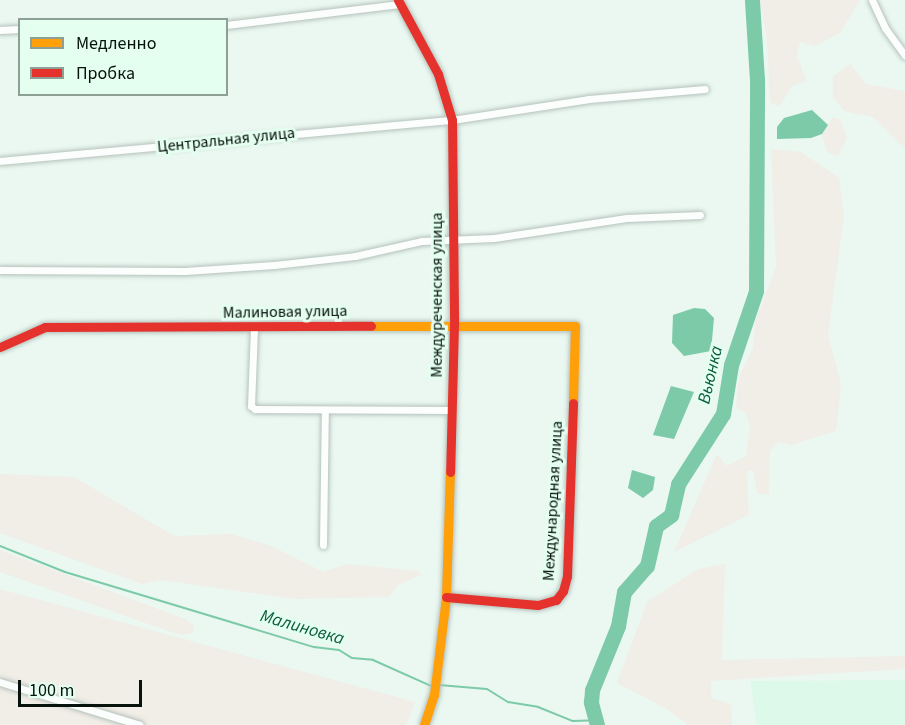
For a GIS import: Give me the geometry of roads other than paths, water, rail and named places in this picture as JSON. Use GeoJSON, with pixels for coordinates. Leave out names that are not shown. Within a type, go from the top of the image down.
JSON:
{"type":"FeatureCollection","features":[{"type":"Feature","properties":{"kind":"street"},"geometry":{"type":"LineString","coordinates":[[872,0],[885,28],[905,56]]}},
{"type":"Feature","properties":{"kind":"street"},"geometry":{"type":"LineString","coordinates":[[228,26],[399,2]]}},
{"type":"Feature","properties":{"kind":"street","name":"Междуреченская улица"},"geometry":{"type":"LineString","coordinates":[[399,2],[438,74],[452,120],[454,324],[446,597],[434,695],[424,725]]}},
{"type":"Feature","properties":{"kind":"street"},"geometry":{"type":"LineString","coordinates":[[0,30],[18,29]]}},
{"type":"Feature","properties":{"kind":"street","name":"Центральная улица"},"geometry":{"type":"LineString","coordinates":[[0,161],[452,120],[589,99],[705,89]]}},
{"type":"Feature","properties":{"kind":"street"},"geometry":{"type":"LineString","coordinates":[[0,270],[185,271],[274,266],[452,238],[504,236],[627,218],[700,215]]}},
{"type":"Feature","properties":{"kind":"street","name":"Малиновая улица"},"geometry":{"type":"LineString","coordinates":[[0,347],[45,327],[254,328],[454,324],[575,326]]}},
{"type":"Feature","properties":{"kind":"street","name":"Международная улица"},"geometry":{"type":"LineString","coordinates":[[446,597],[538,605],[556,600],[563,591],[567,576],[575,326]]}},
{"type":"Feature","properties":{"kind":"street"},"geometry":{"type":"LineString","coordinates":[[254,328],[251,406],[255,409],[451,410]]}},
{"type":"Feature","properties":{"kind":"street"},"geometry":{"type":"LineString","coordinates":[[323,545],[325,410]]}},
{"type":"Feature","properties":{"kind":"street"},"geometry":{"type":"LineString","coordinates":[[0,682],[140,725]]}},
{"type":"Feature","properties":{"kind":"waterway","name":"Вьюнка"},"geometry":{"type":"LineString","coordinates":[[597,725],[591,702],[592,690],[618,626],[624,592],[647,566],[656,526],[671,515],[678,484],[723,414],[731,365],[756,291],[757,80],[752,0]]}},
{"type":"Feature","properties":{"kind":"waterway","name":"Малиновка"},"geometry":{"type":"LineString","coordinates":[[0,546],[65,572],[314,647],[339,650],[352,658],[373,660],[431,686]]}},
{"type":"Feature","properties":{"kind":"waterway","name":"Малиновка"},"geometry":{"type":"LineString","coordinates":[[439,685],[487,689],[508,702],[538,707],[572,721],[596,720]]}}]}
